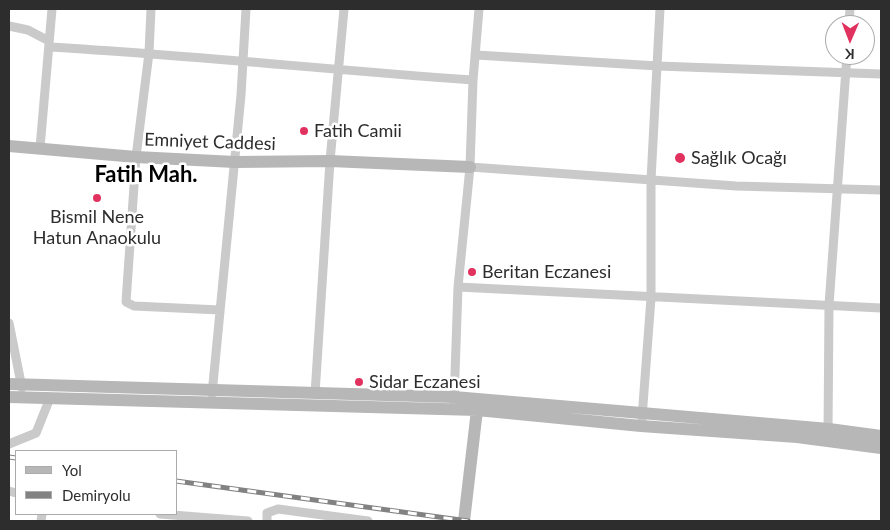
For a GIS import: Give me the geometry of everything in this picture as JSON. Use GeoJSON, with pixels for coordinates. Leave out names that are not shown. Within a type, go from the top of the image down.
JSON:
{"type":"FeatureCollection","features":[{"type":"Feature","properties":{"kind":"street"},"geometry":{"type":"LineString","coordinates":[[40,148],[52,9]]}},
{"type":"Feature","properties":{"kind":"street"},"geometry":{"type":"LineString","coordinates":[[152,9],[149,53],[136,157],[126,302],[134,306],[220,310]]}},
{"type":"Feature","properties":{"kind":"street"},"geometry":{"type":"LineString","coordinates":[[212,396],[235,162],[246,9]]}},
{"type":"Feature","properties":{"kind":"street"},"geometry":{"type":"LineString","coordinates":[[315,394],[330,161],[344,9]]}},
{"type":"Feature","properties":{"kind":"street"},"geometry":{"type":"LineString","coordinates":[[454,403],[458,287],[470,167],[473,80],[479,9]]}},
{"type":"Feature","properties":{"kind":"street"},"geometry":{"type":"LineString","coordinates":[[641,426],[651,298],[651,180],[660,9]]}},
{"type":"Feature","properties":{"kind":"street"},"geometry":{"type":"LineString","coordinates":[[9,26],[28,30],[49,44],[338,71],[473,80]]}},
{"type":"Feature","properties":{"kind":"street"},"geometry":{"type":"LineString","coordinates":[[476,55],[658,66],[881,74]]}},
{"type":"Feature","properties":{"kind":"street"},"geometry":{"type":"LineString","coordinates":[[828,435],[829,305],[839,188],[846,65]]}},
{"type":"Feature","properties":{"kind":"street","name":"Emniyet Caddesi"},"geometry":{"type":"LineString","coordinates":[[9,146],[136,157],[235,162],[330,161],[470,167]]}},
{"type":"Feature","properties":{"kind":"street"},"geometry":{"type":"LineString","coordinates":[[470,167],[736,186],[881,190]]}},
{"type":"Feature","properties":{"kind":"street"},"geometry":{"type":"LineString","coordinates":[[458,287],[881,308]]}},
{"type":"Feature","properties":{"kind":"street"},"geometry":{"type":"LineString","coordinates":[[9,323],[15,384],[23,398]]}},
{"type":"Feature","properties":{"kind":"street"},"geometry":{"type":"LineString","coordinates":[[15,384],[212,396],[454,403],[477,410],[641,426],[881,436]]}},
{"type":"Feature","properties":{"kind":"street"},"geometry":{"type":"LineString","coordinates":[[9,397],[315,394],[642,413],[828,435],[881,448]]}},
{"type":"Feature","properties":{"kind":"street"},"geometry":{"type":"LineString","coordinates":[[9,444],[36,433],[50,398]]}},
{"type":"Feature","properties":{"kind":"street"},"geometry":{"type":"LineString","coordinates":[[464,521],[477,410]]}},
{"type":"Feature","properties":{"kind":"street"},"geometry":{"type":"LineString","coordinates":[[266,521],[267,513],[278,509],[368,521]]}},
{"type":"Feature","properties":{"kind":"street"},"geometry":{"type":"LineString","coordinates":[[173,515],[248,521]]}},
{"type":"Feature","properties":{"kind":"railway"},"geometry":{"type":"LineString","coordinates":[[9,457],[15,458]]}},
{"type":"Feature","properties":{"kind":"railway"},"geometry":{"type":"LineString","coordinates":[[178,481],[468,521]]}},
{"type":"Feature","properties":{"kind":"place","name":"Fatih Camii"},"geometry":{"type":"Point","coordinates":[304,131]}},
{"type":"Feature","properties":{"kind":"place","name":"Sağlık Ocağı"},"geometry":{"type":"Point","coordinates":[680,158]}},
{"type":"Feature","properties":{"kind":"place","name":"Bismil Nene Hatun Anaokulu"},"geometry":{"type":"Point","coordinates":[97,198]}},
{"type":"Feature","properties":{"kind":"place","name":"Beritan Eczanesi"},"geometry":{"type":"Point","coordinates":[472,272]}},
{"type":"Feature","properties":{"kind":"place","name":"Sidar Eczanesi"},"geometry":{"type":"Point","coordinates":[359,382]}},
{"type":"Feature","properties":{"kind":"district","name":"Fatih Mah."},"geometry":{"type":"Point","coordinates":[146,175]}}]}
